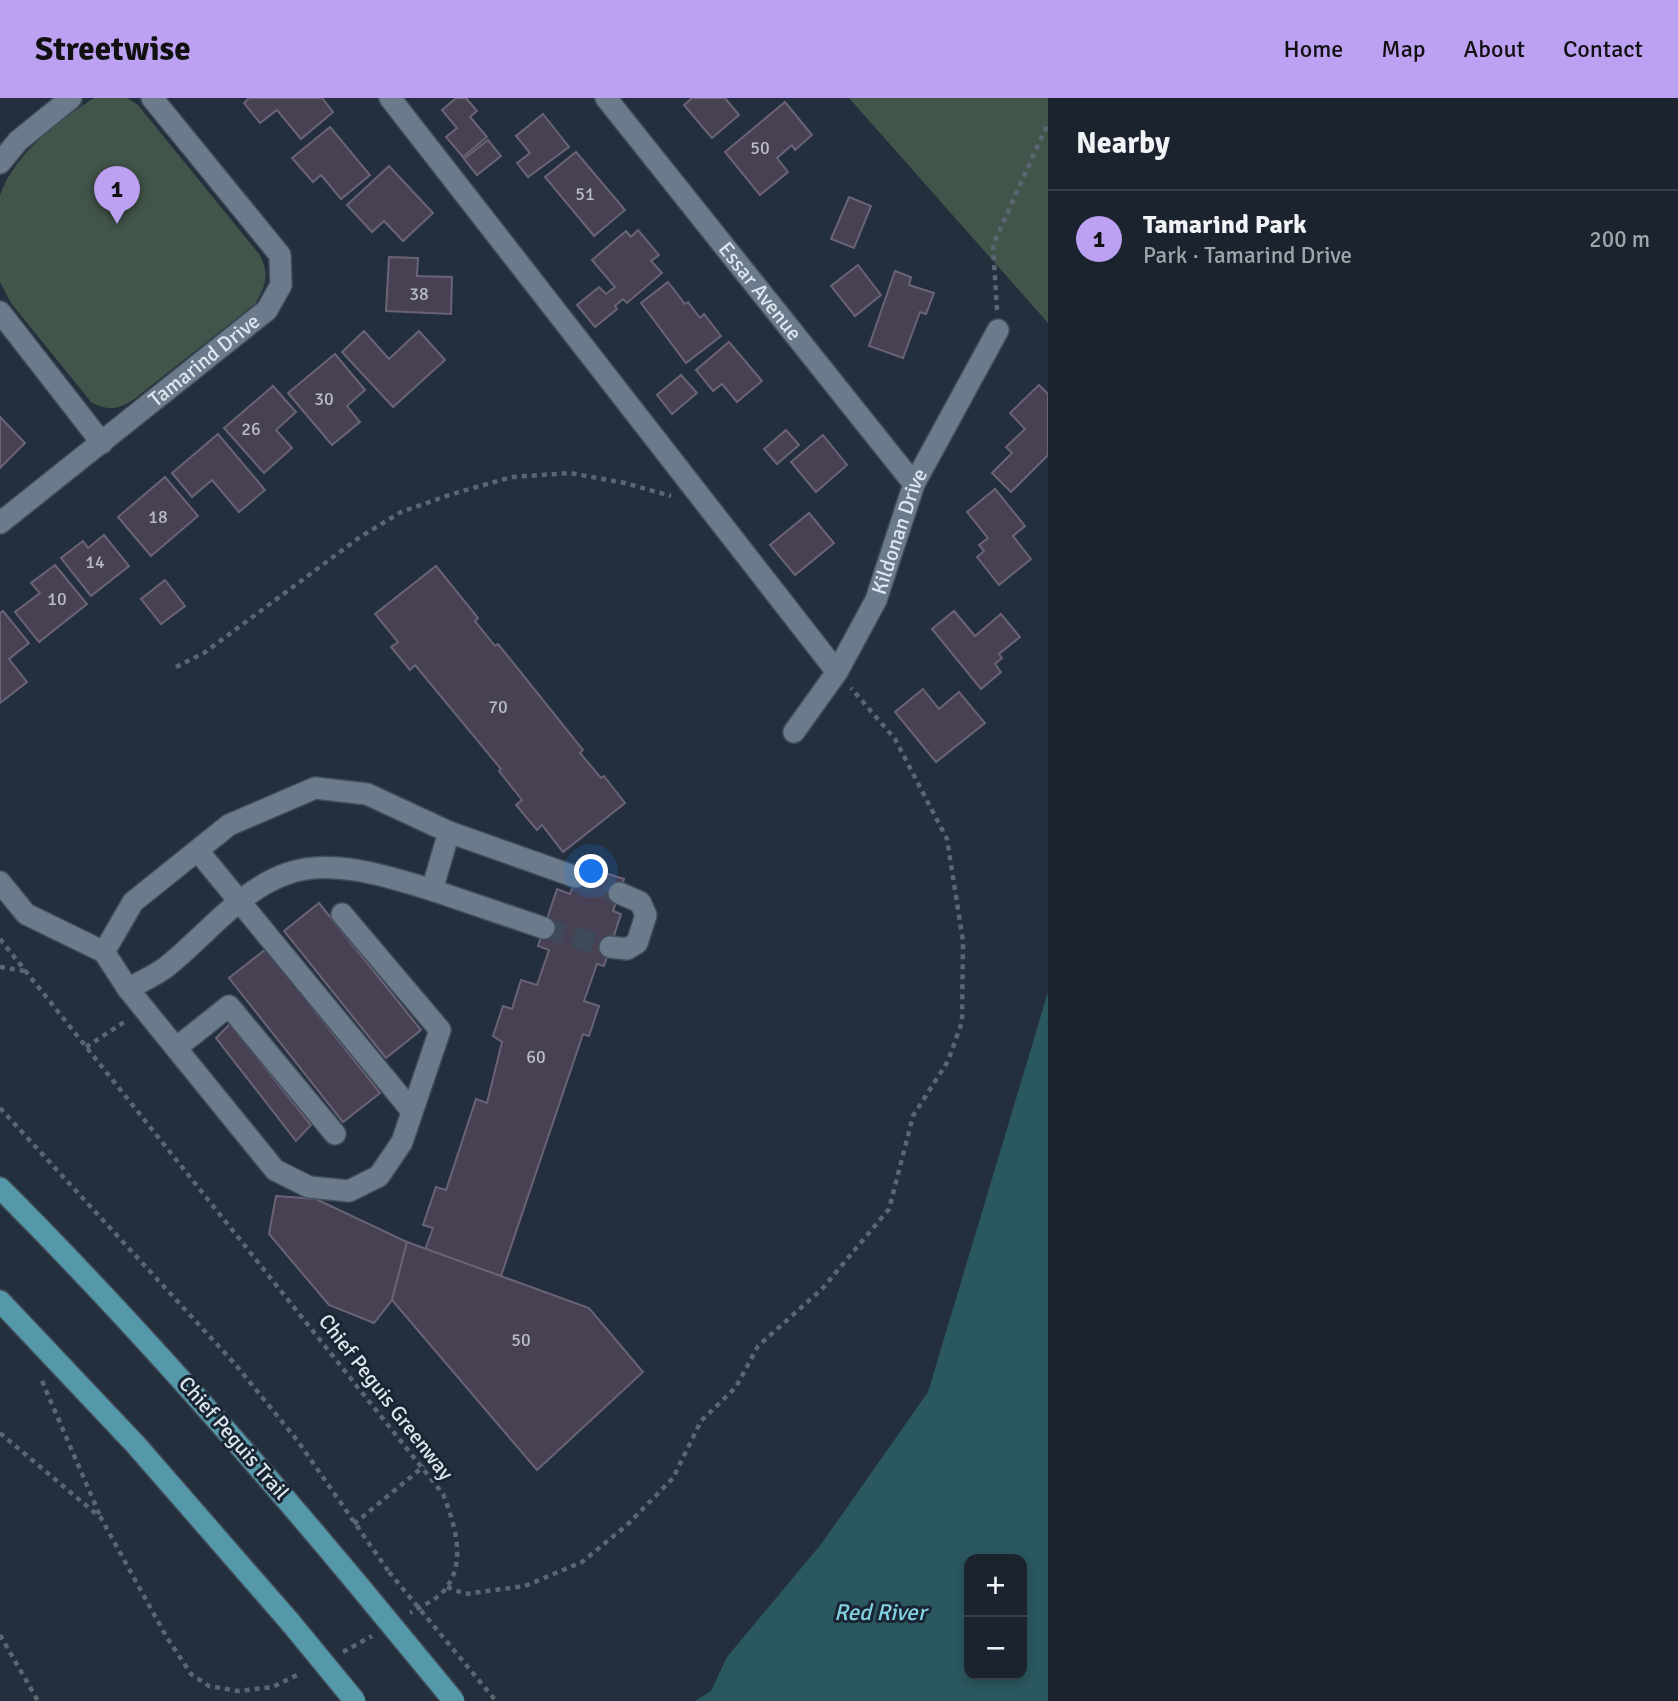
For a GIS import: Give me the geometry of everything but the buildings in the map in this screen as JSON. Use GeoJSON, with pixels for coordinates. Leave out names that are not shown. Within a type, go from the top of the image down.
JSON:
{"type":"FeatureCollection","features":[{"type":"Feature","properties":{"kind":"main road","name":"Chief Peguis Trail"},"geometry":{"type":"LineString","coordinates":[[0,1188],[131,1322],[272,1481],[454,1701]]}},
{"type":"Feature","properties":{"kind":"main road"},"geometry":{"type":"LineString","coordinates":[[0,1301],[136,1445],[355,1701]]}},
{"type":"Feature","properties":{"kind":"street"},"geometry":{"type":"LineString","coordinates":[[0,163],[18,141],[71,98]]}},
{"type":"Feature","properties":{"kind":"street","name":"Tamarind Drive"},"geometry":{"type":"LineString","coordinates":[[0,523],[267,310],[281,285],[280,255],[152,98]]}},
{"type":"Feature","properties":{"kind":"street"},"geometry":{"type":"LineString","coordinates":[[390,98],[837,672]]}},
{"type":"Feature","properties":{"kind":"street","name":"Essar Avenue"},"geometry":{"type":"LineString","coordinates":[[606,98],[914,484]]}},
{"type":"Feature","properties":{"kind":"street"},"geometry":{"type":"LineString","coordinates":[[0,312],[102,443]]}},
{"type":"Feature","properties":{"kind":"street","name":"Kildonan Drive"},"geometry":{"type":"LineString","coordinates":[[794,732],[837,672],[876,600],[914,484],[998,330]]}},
{"type":"Feature","properties":{"kind":"street"},"geometry":{"type":"LineString","coordinates":[[104,951],[133,902],[229,825],[315,788],[368,794],[449,832],[576,877]]}},
{"type":"Feature","properties":{"kind":"street"},"geometry":{"type":"LineString","coordinates":[[432,890],[449,832]]}},
{"type":"Feature","properties":{"kind":"street"},"geometry":{"type":"LineString","coordinates":[[198,851],[412,1111]]}},
{"type":"Feature","properties":{"kind":"street"},"geometry":{"type":"LineString","coordinates":[[128,989],[164,969],[256,889],[290,872],[334,868],[391,878],[544,928]]}},
{"type":"Feature","properties":{"kind":"street"},"geometry":{"type":"LineString","coordinates":[[0,882],[26,914],[104,951],[128,989],[275,1170],[309,1187],[349,1191],[379,1176],[401,1142],[440,1030],[342,914]]}},
{"type":"Feature","properties":{"kind":"street"},"geometry":{"type":"LineString","coordinates":[[610,947],[627,949],[637,943],[646,915],[640,902],[619,893]]}},
{"type":"Feature","properties":{"kind":"street"},"geometry":{"type":"LineString","coordinates":[[176,1048],[229,1006],[335,1134]]}},
{"type":"Feature","properties":{"kind":"path"},"geometry":{"type":"LineString","coordinates":[[998,330],[993,245],[1048,123]]}},
{"type":"Feature","properties":{"kind":"path"},"geometry":{"type":"LineString","coordinates":[[176,667],[204,653],[360,537],[401,512],[512,477],[558,474],[625,482],[674,497]]}},
{"type":"Feature","properties":{"kind":"path"},"geometry":{"type":"LineString","coordinates":[[402,1618],[447,1587],[464,1594],[525,1586],[582,1562],[627,1525],[673,1478],[701,1421],[736,1387],[758,1346],[822,1289],[889,1209],[913,1116],[948,1061],[962,1022],[963,941],[947,839],[895,739],[837,672]]}},
{"type":"Feature","properties":{"kind":"path","name":"Chief Peguis Greenway"},"geometry":{"type":"LineString","coordinates":[[0,939],[424,1466],[443,1494],[457,1536],[453,1576],[447,1587]]}},
{"type":"Feature","properties":{"kind":"path"},"geometry":{"type":"LineString","coordinates":[[0,967],[25,971]]}},
{"type":"Feature","properties":{"kind":"path"},"geometry":{"type":"LineString","coordinates":[[86,1048],[126,1021],[132,1012],[128,989]]}},
{"type":"Feature","properties":{"kind":"path"},"geometry":{"type":"LineString","coordinates":[[0,1108],[235,1364],[297,1440],[389,1572],[496,1701]]}},
{"type":"Feature","properties":{"kind":"path"},"geometry":{"type":"LineString","coordinates":[[41,1378],[101,1518],[166,1636],[191,1674],[209,1686],[238,1691],[273,1687],[309,1669]]}},
{"type":"Feature","properties":{"kind":"path"},"geometry":{"type":"LineString","coordinates":[[0,1433],[101,1518]]}},
{"type":"Feature","properties":{"kind":"path"},"geometry":{"type":"LineString","coordinates":[[354,1524],[424,1466]]}},
{"type":"Feature","properties":{"kind":"path"},"geometry":{"type":"LineString","coordinates":[[333,1657],[380,1631]]}},
{"type":"Feature","properties":{"kind":"path"},"geometry":{"type":"LineString","coordinates":[[0,1635],[38,1701]]}},
{"type":"Feature","properties":{"kind":"shaded area"},"geometry":{"type":"Polygon","coordinates":[[[94,98],[127,98],[138,105],[259,254],[265,267],[264,285],[255,304],[133,400],[112,408],[91,402],[11,303],[0,282],[0,195],[7,180],[39,139],[94,98]]]}},
{"type":"Feature","properties":{"kind":"shaded area"},"geometry":{"type":"Polygon","coordinates":[[[849,98],[1048,98],[1048,323],[849,98]]]}},
{"type":"Feature","properties":{"kind":"water","name":"Red River"},"geometry":{"type":"Polygon","coordinates":[[[1048,992],[1048,1701],[695,1701],[711,1691],[727,1657],[822,1543],[928,1392],[1048,992]]]}},
{"type":"Feature","properties":{"kind":"tunnel"},"geometry":{"type":"LineString","coordinates":[[576,877],[619,893]]}},
{"type":"Feature","properties":{"kind":"tunnel"},"geometry":{"type":"LineString","coordinates":[[544,928],[610,947]]}},
{"type":"Feature","properties":{"kind":"place","name":"Tamarind Park"},"geometry":{"type":"Point","coordinates":[117,224]}}]}
